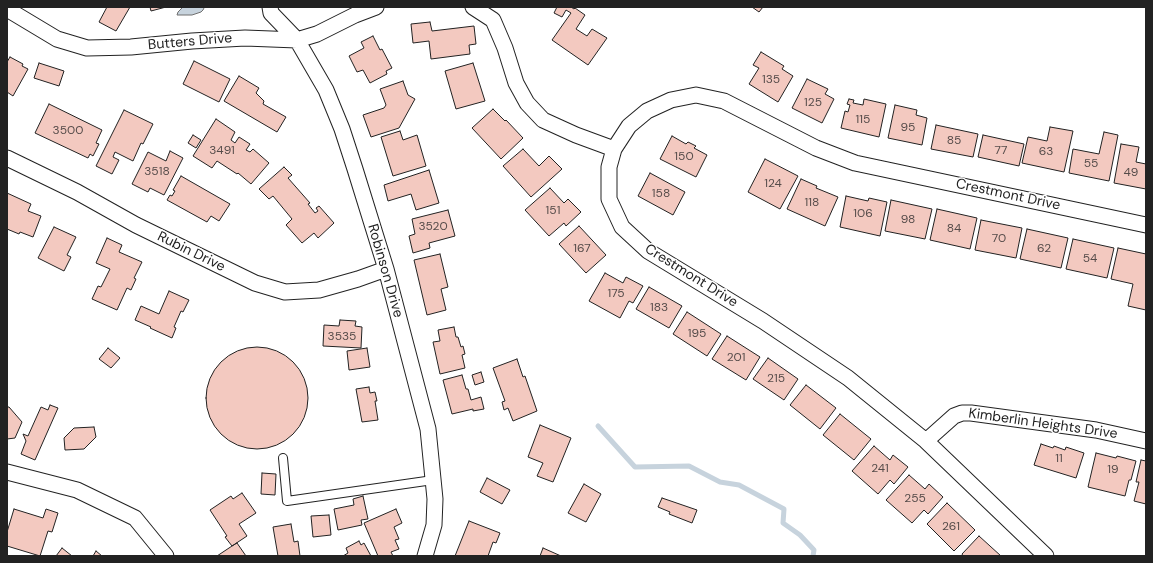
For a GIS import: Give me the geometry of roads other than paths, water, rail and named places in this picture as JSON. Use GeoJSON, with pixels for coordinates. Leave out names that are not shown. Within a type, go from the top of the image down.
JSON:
{"type":"FeatureCollection","features":[{"type":"Feature","properties":{"kind":"street","name":"Robinson Drive"},"geometry":{"type":"LineString","coordinates":[[270,7],[271,13],[298,40],[326,90],[356,169],[386,269],[428,429],[435,500],[434,525],[425,556]]}},
{"type":"Feature","properties":{"kind":"street","name":"Butters Drive"},"geometry":{"type":"LineString","coordinates":[[7,9],[57,38],[87,48],[131,48],[192,41],[245,38],[298,40],[317,34],[356,14],[376,7]]}},
{"type":"Feature","properties":{"kind":"street"},"geometry":{"type":"LineString","coordinates":[[473,7],[492,20],[505,48],[516,83],[527,103],[542,120],[614,150]]}},
{"type":"Feature","properties":{"kind":"street","name":"Crestmont Drive"},"geometry":{"type":"LineString","coordinates":[[1046,556],[926,441],[848,378],[763,321],[648,252],[637,242],[622,227],[609,199],[609,167],[614,150],[629,126],[648,111],[671,100],[696,95],[724,101],[816,148],[855,162],[1146,225]]}},
{"type":"Feature","properties":{"kind":"street","name":"Rubin Drive"},"geometry":{"type":"LineString","coordinates":[[7,158],[77,192],[136,225],[255,283],[285,292],[319,290],[386,269]]}},
{"type":"Feature","properties":{"kind":"street","name":"Kimberlin Heights Drive"},"geometry":{"type":"LineString","coordinates":[[926,441],[954,416],[962,413],[1096,430],[1146,441]]}},
{"type":"Feature","properties":{"kind":"street"},"geometry":{"type":"LineString","coordinates":[[7,472],[77,490],[135,518],[166,556]]}},
{"type":"Feature","properties":{"kind":"lane"},"geometry":{"type":"LineString","coordinates":[[283,458],[287,501],[433,480]]}},
{"type":"Feature","properties":{"kind":"waterway"},"geometry":{"type":"LineString","coordinates":[[598,426],[635,467],[689,466],[720,482],[739,485],[784,509],[783,523],[800,535],[814,550],[813,556]]}}]}
